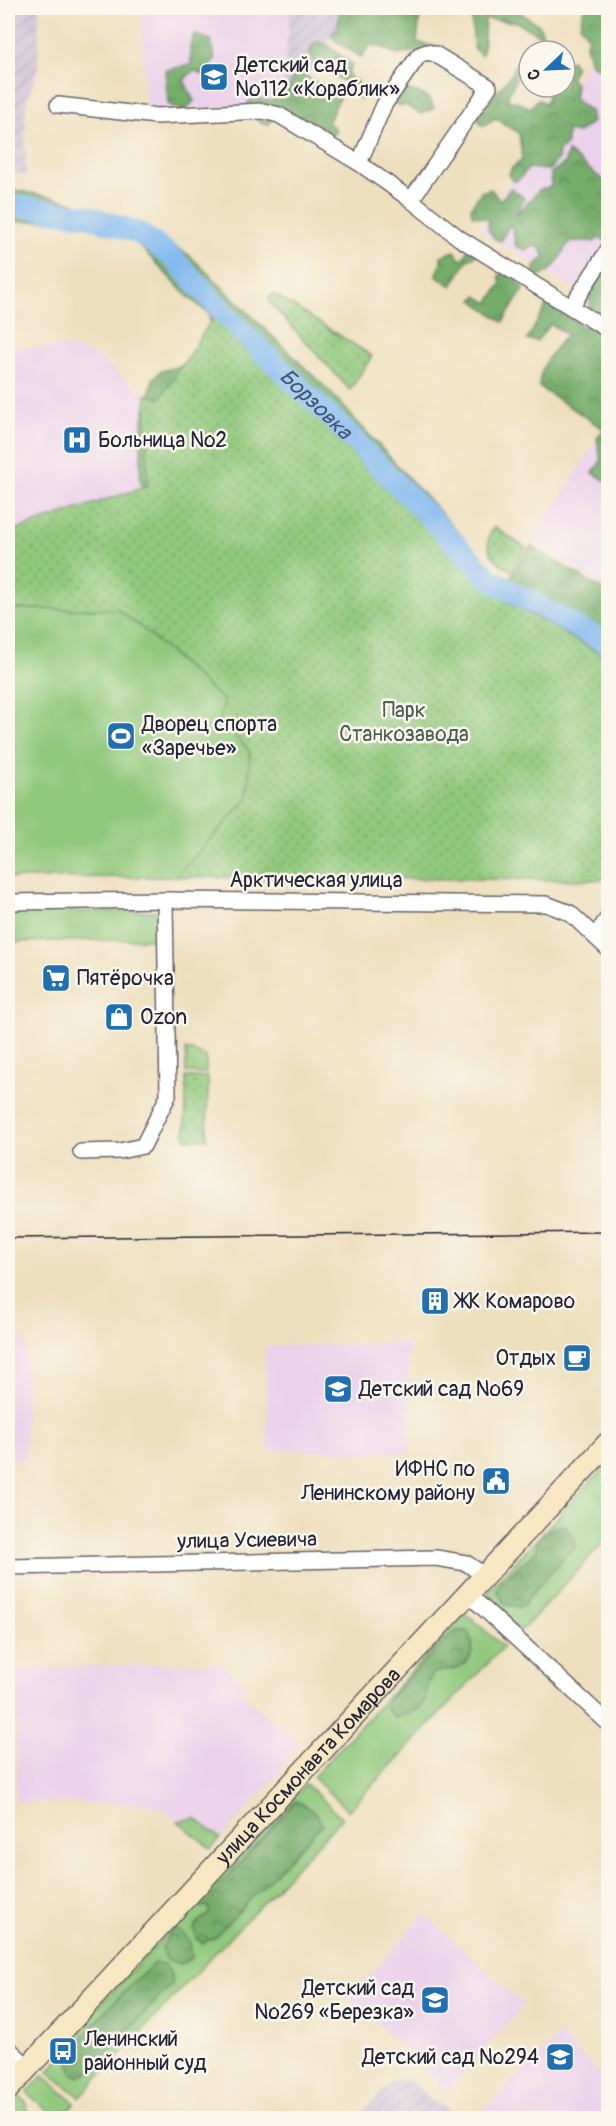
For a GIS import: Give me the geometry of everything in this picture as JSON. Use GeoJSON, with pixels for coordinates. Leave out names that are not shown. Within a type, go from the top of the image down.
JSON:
{"type":"FeatureCollection","features":[{"type":"Feature","properties":{"kind":"street"},"geometry":{"type":"LineString","coordinates":[[359,163],[384,105],[419,55],[427,52],[435,54],[489,87],[411,200]]}},
{"type":"Feature","properties":{"kind":"street"},"geometry":{"type":"LineString","coordinates":[[58,105],[157,116],[263,111],[279,115],[359,163],[459,238],[609,330]]}},
{"type":"Feature","properties":{"kind":"street"},"geometry":{"type":"LineString","coordinates":[[571,307],[609,250]]}},
{"type":"Feature","properties":{"kind":"street"},"geometry":{"type":"LineString","coordinates":[[81,1152],[120,1151],[144,1146],[168,1096],[165,900]]}},
{"type":"Feature","properties":{"kind":"street","name":"Арктическая улица"},"geometry":{"type":"LineString","coordinates":[[8,902],[165,900],[546,904],[570,913],[609,949]]}},
{"type":"Feature","properties":{"kind":"street"},"geometry":{"type":"LineString","coordinates":[[595,936],[609,918]]}},
{"type":"Feature","properties":{"kind":"street","name":"улица Космонавта Комарова"},"geometry":{"type":"LineString","coordinates":[[8,2089],[609,1443]]}},
{"type":"Feature","properties":{"kind":"street","name":"улица Усиевича"},"geometry":{"type":"LineString","coordinates":[[8,1568],[436,1558],[466,1563],[484,1575]]}},
{"type":"Feature","properties":{"kind":"street"},"geometry":{"type":"LineString","coordinates":[[467,1593],[609,1723]]}},
{"type":"Feature","properties":{"kind":"street"},"geometry":{"type":"LineString","coordinates":[[8,2048],[28,2067]]}},
{"type":"Feature","properties":{"kind":"shaded area"},"geometry":{"type":"Polygon","coordinates":[[[8,8],[39,8],[38,67],[25,107],[26,175],[8,173],[8,8]]]}},
{"type":"Feature","properties":{"kind":"shaded area","name":"Детский сад №112 «Кораблик»"},"geometry":{"type":"Polygon","coordinates":[[[142,8],[290,8],[283,96],[269,106],[145,110],[142,8]]]}},
{"type":"Feature","properties":{"kind":"shaded area"},"geometry":{"type":"Polygon","coordinates":[[[290,8],[384,8],[340,25],[286,110],[283,96],[290,8]]]}},
{"type":"Feature","properties":{"kind":"shaded area"},"geometry":{"type":"Polygon","coordinates":[[[607,32],[608,239],[575,289],[479,230],[564,99],[577,99],[577,78],[607,32]]]}},
{"type":"Feature","properties":{"kind":"shaded area"},"geometry":{"type":"Polygon","coordinates":[[[574,317],[608,338],[608,590],[532,542],[604,429],[539,387],[539,373],[574,317]]]}},
{"type":"Feature","properties":{"kind":"shaded area","name":"Больница №2"},"geometry":{"type":"Polygon","coordinates":[[[8,348],[74,348],[96,356],[146,395],[149,486],[8,532],[8,348]]]}},
{"type":"Feature","properties":{"kind":"shaded area"},"geometry":{"type":"Polygon","coordinates":[[[8,1338],[26,1339],[25,1461],[8,1461],[8,1338]]]}},
{"type":"Feature","properties":{"kind":"shaded area","name":"Детский сад №69"},"geometry":{"type":"Polygon","coordinates":[[[409,1343],[410,1453],[268,1450],[265,1346],[409,1343]]]}},
{"type":"Feature","properties":{"kind":"shaded area"},"geometry":{"type":"Polygon","coordinates":[[[220,1663],[246,1686],[241,1694],[300,1745],[280,1767],[282,1770],[211,1849],[162,1808],[144,1804],[16,1802],[19,1668],[220,1663]]]}},
{"type":"Feature","properties":{"kind":"shaded area","name":"Детский сад №269 «Березка»"},"geometry":{"type":"Polygon","coordinates":[[[424,1914],[524,2005],[447,2090],[345,1994],[358,1981],[362,1984],[424,1914]]]}},
{"type":"Feature","properties":{"kind":"shaded area","name":"Детский сад №294"},"geometry":{"type":"Polygon","coordinates":[[[559,2034],[608,2081],[608,2118],[477,2117],[559,2034]]]}},
{"type":"Feature","properties":{"kind":"shaded area"},"geometry":{"type":"Polygon","coordinates":[[[394,2080],[410,2080],[433,2102],[442,2104],[457,2118],[358,2118],[394,2080]]]}},
{"type":"Feature","properties":{"kind":"green space"},"geometry":{"type":"Polygon","coordinates":[[[340,8],[351,10],[361,8],[517,8],[517,11],[539,25],[543,34],[541,36],[516,22],[485,19],[481,55],[474,49],[471,13],[463,12],[459,17],[420,16],[417,42],[436,47],[431,56],[409,52],[398,55],[379,46],[370,45],[361,57],[337,42],[331,35],[338,27],[340,8]]]}},
{"type":"Feature","properties":{"kind":"green space"},"geometry":{"type":"Polygon","coordinates":[[[584,8],[608,8],[608,64],[599,69],[591,64],[586,45],[588,36],[580,25],[584,8]]]}},
{"type":"Feature","properties":{"kind":"green space"},"geometry":{"type":"Polygon","coordinates":[[[194,34],[211,40],[215,60],[203,75],[194,70],[184,80],[194,101],[183,112],[168,104],[165,70],[191,65],[190,47],[194,34]]]}},
{"type":"Feature","properties":{"kind":"green space"},"geometry":{"type":"Polygon","coordinates":[[[316,42],[326,44],[352,64],[348,75],[366,90],[361,99],[345,88],[344,81],[336,77],[338,69],[336,58],[326,65],[314,63],[310,53],[316,42]]]}},
{"type":"Feature","properties":{"kind":"green space"},"geometry":{"type":"Polygon","coordinates":[[[514,65],[517,65],[517,77],[508,96],[509,102],[515,101],[531,108],[538,99],[546,104],[547,99],[574,99],[590,111],[592,122],[578,133],[567,131],[567,144],[559,151],[558,159],[549,170],[529,168],[517,181],[512,181],[509,174],[512,168],[522,160],[519,133],[495,118],[485,126],[480,124],[477,116],[512,74],[514,65]]]}},
{"type":"Feature","properties":{"kind":"green space"},"geometry":{"type":"Polygon","coordinates":[[[295,74],[303,75],[340,96],[328,123],[334,127],[336,133],[329,135],[317,131],[312,121],[308,125],[275,116],[269,124],[262,124],[246,110],[248,102],[256,98],[273,101],[273,92],[289,91],[295,74]]]}},
{"type":"Feature","properties":{"kind":"green space"},"geometry":{"type":"Polygon","coordinates":[[[399,89],[420,93],[429,99],[434,108],[421,114],[407,106],[399,106],[392,101],[399,89]]]}},
{"type":"Feature","properties":{"kind":"green space"},"geometry":{"type":"Polygon","coordinates":[[[568,152],[608,184],[608,242],[599,238],[594,242],[574,241],[569,244],[548,272],[536,278],[533,275],[534,267],[545,256],[537,245],[526,250],[516,246],[512,227],[509,226],[501,241],[495,239],[488,229],[488,219],[472,215],[471,207],[481,192],[491,189],[500,201],[511,188],[524,198],[516,216],[539,190],[551,187],[551,173],[564,164],[568,152]]]}},
{"type":"Feature","properties":{"kind":"green space"},"geometry":{"type":"Polygon","coordinates":[[[8,189],[52,197],[123,217],[189,255],[331,393],[492,569],[510,578],[531,546],[608,593],[608,756],[145,499],[140,479],[142,423],[153,379],[161,371],[191,363],[210,335],[209,314],[184,293],[137,243],[89,219],[8,222],[8,189]]]}},
{"type":"Feature","properties":{"kind":"green space"},"geometry":{"type":"Polygon","coordinates":[[[469,248],[478,254],[468,259],[452,286],[436,276],[441,265],[441,256],[455,251],[460,260],[464,258],[469,248]]]}},
{"type":"Feature","properties":{"kind":"green space"},"geometry":{"type":"Polygon","coordinates":[[[606,263],[608,264],[608,482],[593,473],[601,461],[597,439],[604,429],[539,387],[545,364],[567,334],[551,324],[537,341],[527,340],[547,304],[584,327],[590,324],[590,292],[606,263]]]}},
{"type":"Feature","properties":{"kind":"green space"},"geometry":{"type":"Polygon","coordinates":[[[503,272],[517,280],[523,290],[503,322],[473,300],[477,296],[488,303],[501,284],[499,276],[503,272]]]}},
{"type":"Feature","properties":{"kind":"green space"},"geometry":{"type":"Polygon","coordinates":[[[274,294],[372,356],[350,390],[269,302],[269,297],[274,294]]]}},
{"type":"Feature","properties":{"kind":"green space","name":"Парк Станкозавода"},"geometry":{"type":"Polygon","coordinates":[[[215,315],[486,589],[608,658],[608,870],[602,880],[176,877],[248,798],[250,751],[220,721],[224,701],[141,627],[117,609],[8,609],[8,532],[148,486],[146,395],[161,398],[215,315]]]}},
{"type":"Feature","properties":{"kind":"green space"},"geometry":{"type":"Polygon","coordinates":[[[494,527],[526,548],[512,571],[491,553],[488,541],[494,527]]]}},
{"type":"Feature","properties":{"kind":"green space","name":"Дворец спорта «Заречье»"},"geometry":{"type":"Polygon","coordinates":[[[8,609],[117,609],[141,627],[225,702],[221,721],[250,751],[248,798],[176,877],[8,878],[8,609]]]}},
{"type":"Feature","properties":{"kind":"green space"},"geometry":{"type":"Polygon","coordinates":[[[156,911],[157,918],[162,921],[161,938],[158,939],[8,942],[8,912],[156,911]]]}},
{"type":"Feature","properties":{"kind":"green space"},"geometry":{"type":"Polygon","coordinates":[[[186,1049],[206,1056],[206,1073],[186,1073],[186,1049]]]}},
{"type":"Feature","properties":{"kind":"green space"},"geometry":{"type":"Polygon","coordinates":[[[186,1077],[208,1077],[207,1139],[185,1139],[186,1077]]]}},
{"type":"Feature","properties":{"kind":"green space"},"geometry":{"type":"Polygon","coordinates":[[[608,1463],[608,1538],[523,1629],[514,1628],[487,1602],[488,1591],[608,1463]]]}},
{"type":"Feature","properties":{"kind":"green space"},"geometry":{"type":"Polygon","coordinates":[[[565,1525],[575,1539],[575,1548],[567,1554],[524,1606],[505,1604],[497,1589],[503,1579],[536,1552],[538,1541],[545,1533],[565,1525]]]}},
{"type":"Feature","properties":{"kind":"green space"},"geometry":{"type":"Polygon","coordinates":[[[464,1615],[475,1621],[503,1647],[348,1811],[313,1777],[464,1615]]]}},
{"type":"Feature","properties":{"kind":"green space"},"geometry":{"type":"Polygon","coordinates":[[[457,1631],[467,1631],[472,1641],[471,1656],[468,1661],[456,1669],[434,1673],[427,1684],[425,1700],[419,1709],[394,1718],[386,1709],[388,1699],[443,1642],[457,1631]]]}},
{"type":"Feature","properties":{"kind":"green space"},"geometry":{"type":"Polygon","coordinates":[[[306,1784],[342,1818],[80,2097],[48,2072],[83,2034],[78,2028],[306,1784]]]}},
{"type":"Feature","properties":{"kind":"green space"},"geometry":{"type":"Polygon","coordinates":[[[296,1801],[312,1810],[322,1824],[214,1938],[203,1943],[196,1939],[194,1928],[209,1914],[210,1907],[195,1906],[201,1896],[230,1874],[296,1801]]]}},
{"type":"Feature","properties":{"kind":"green space"},"geometry":{"type":"Polygon","coordinates":[[[195,1818],[220,1838],[211,1849],[178,1821],[195,1818]]]}},
{"type":"Feature","properties":{"kind":"green space"},"geometry":{"type":"Polygon","coordinates":[[[175,1928],[187,1937],[191,1948],[192,1958],[181,1964],[167,1960],[162,1948],[175,1928]]]}},
{"type":"Feature","properties":{"kind":"green space"},"geometry":{"type":"Polygon","coordinates":[[[154,1963],[165,1964],[171,1975],[172,1984],[88,2073],[79,2077],[73,2073],[68,2058],[102,2014],[154,1963]]]}},
{"type":"Feature","properties":{"kind":"green space"},"geometry":{"type":"Polygon","coordinates":[[[43,2075],[75,2103],[63,2117],[52,2114],[27,2093],[43,2075]]]}},
{"type":"Feature","properties":{"kind":"green space"},"geometry":{"type":"Polygon","coordinates":[[[17,2094],[27,2103],[27,2118],[8,2118],[8,2104],[17,2094]]]}},
{"type":"Feature","properties":{"kind":"waterway","name":"Борзовка"},"geometry":{"type":"LineString","coordinates":[[8,205],[88,216],[139,233],[170,255],[241,331],[339,425],[491,580],[608,644]]}},
{"type":"Feature","properties":{"kind":"tram line"},"geometry":{"type":"LineString","coordinates":[[8,1238],[608,1232]]}},
{"type":"Feature","properties":{"kind":"place","name":"Детский сад №112 «Кораблик»"},"geometry":{"type":"Point","coordinates":[214,77]}},
{"type":"Feature","properties":{"kind":"place","name":"Больница №2"},"geometry":{"type":"Point","coordinates":[77,440]}},
{"type":"Feature","properties":{"kind":"place","name":"Дворец спорта «Заречье»"},"geometry":{"type":"Point","coordinates":[121,736]}},
{"type":"Feature","properties":{"kind":"place","name":"Пятёрочка"},"geometry":{"type":"Point","coordinates":[56,978]}},
{"type":"Feature","properties":{"kind":"place","name":"Ozon"},"geometry":{"type":"Point","coordinates":[119,1017]}},
{"type":"Feature","properties":{"kind":"place","name":"ЖК Комарово"},"geometry":{"type":"Point","coordinates":[435,1301]}},
{"type":"Feature","properties":{"kind":"place","name":"Отдых"},"geometry":{"type":"Point","coordinates":[577,1358]}},
{"type":"Feature","properties":{"kind":"place","name":"Детский сад №69"},"geometry":{"type":"Point","coordinates":[338,1389]}},
{"type":"Feature","properties":{"kind":"place","name":"ИФНС по Ленинскому району"},"geometry":{"type":"Point","coordinates":[496,1481]}},
{"type":"Feature","properties":{"kind":"place","name":"Детский сад №269 «Березка»"},"geometry":{"type":"Point","coordinates":[435,2000]}},
{"type":"Feature","properties":{"kind":"place","name":"Ленинский районный суд"},"geometry":{"type":"Point","coordinates":[63,2051]}},
{"type":"Feature","properties":{"kind":"place","name":"Детский сад №294"},"geometry":{"type":"Point","coordinates":[560,2057]}}]}
